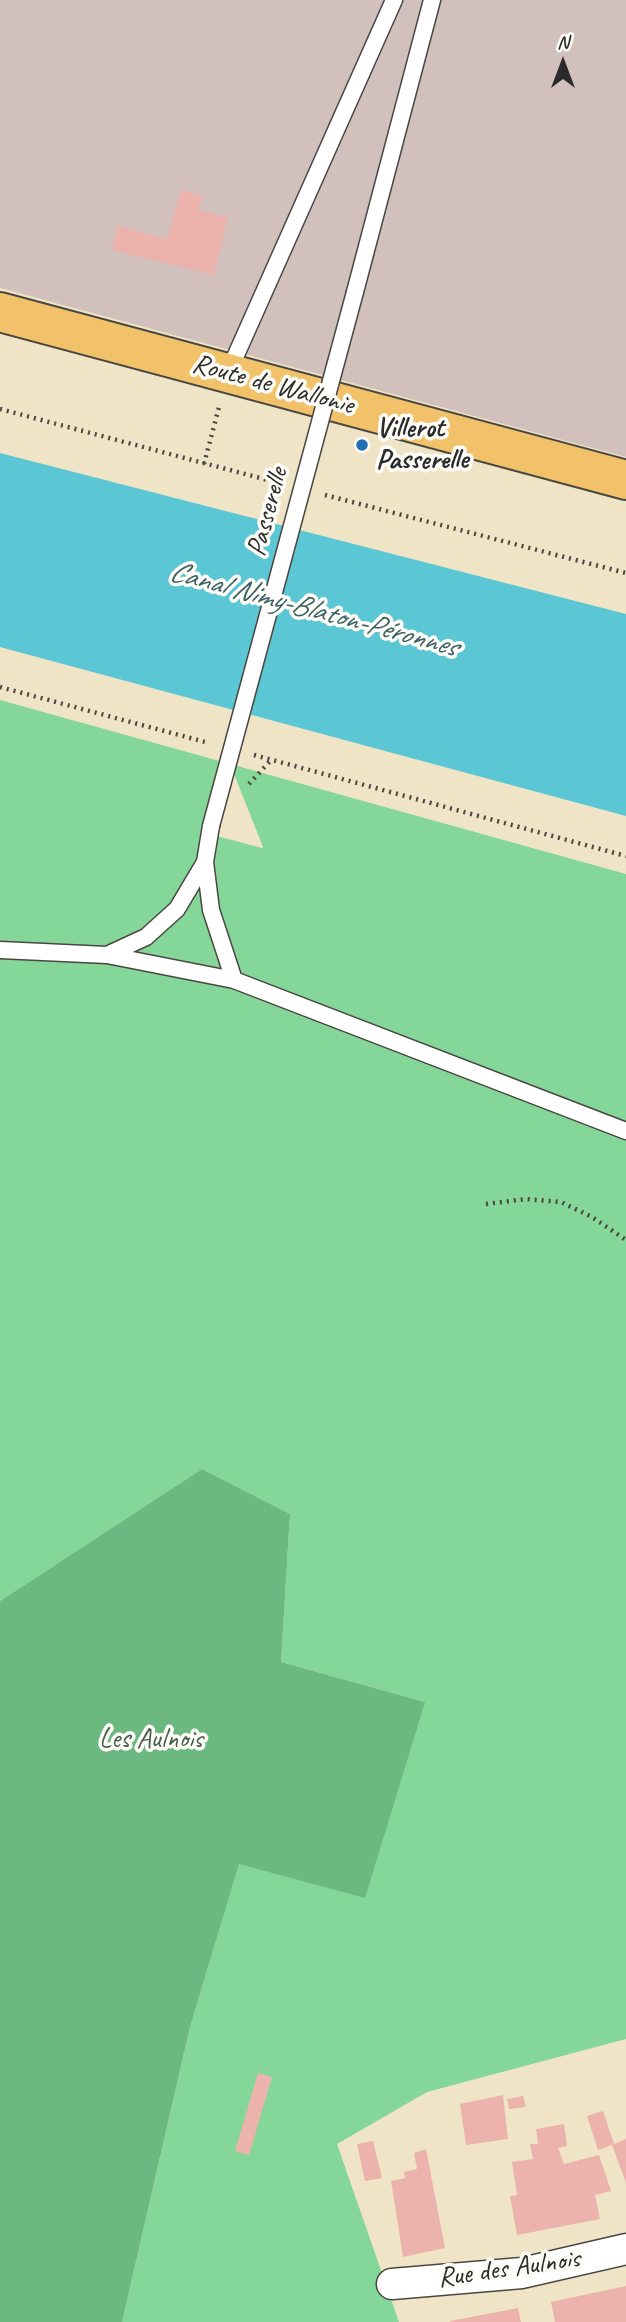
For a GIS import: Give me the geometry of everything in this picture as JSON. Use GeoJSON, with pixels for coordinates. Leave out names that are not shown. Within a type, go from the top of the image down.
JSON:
{"type":"FeatureCollection","features":[{"type":"Feature","properties":{"kind":"main road","name":"Route de Wallonie"},"geometry":{"type":"LineString","coordinates":[[0,312],[626,480]]}},
{"type":"Feature","properties":{"kind":"street","name":"Rue des Aulnois"},"geometry":{"type":"LineString","coordinates":[[392,2284],[523,2273],[626,2249]]}},
{"type":"Feature","properties":{"kind":"lane"},"geometry":{"type":"LineString","coordinates":[[228,373],[394,0]]}},
{"type":"Feature","properties":{"kind":"lane","name":"Passerelle"},"geometry":{"type":"LineString","coordinates":[[205,862],[211,826],[432,0]]}},
{"type":"Feature","properties":{"kind":"lane"},"geometry":{"type":"LineString","coordinates":[[107,955],[146,937],[177,909],[205,862]]}},
{"type":"Feature","properties":{"kind":"lane"},"geometry":{"type":"LineString","coordinates":[[205,862],[211,910],[234,980]]}},
{"type":"Feature","properties":{"kind":"lane"},"geometry":{"type":"LineString","coordinates":[[0,950],[107,955],[234,980],[626,1131]]}},
{"type":"Feature","properties":{"kind":"path"},"geometry":{"type":"LineString","coordinates":[[204,464],[228,373]]}},
{"type":"Feature","properties":{"kind":"path"},"geometry":{"type":"LineString","coordinates":[[0,687],[220,746]]}},
{"type":"Feature","properties":{"kind":"path"},"geometry":{"type":"LineString","coordinates":[[246,753],[626,856]]}},
{"type":"Feature","properties":{"kind":"path"},"geometry":{"type":"LineString","coordinates":[[486,1204],[526,1199],[561,1202],[592,1217],[626,1240]]}},
{"type":"Feature","properties":{"kind":"shaded area"},"geometry":{"type":"Polygon","coordinates":[[[0,0],[626,0],[626,457],[0,288],[0,0]]]}},
{"type":"Feature","properties":{"kind":"green space"},"geometry":{"type":"Polygon","coordinates":[[[0,700],[626,874],[626,2039],[427,2092],[337,2144],[399,2322],[122,2322],[190,2027],[239,1863],[425,1702],[281,1662],[290,1514],[202,1469],[0,1601],[0,700]],[[230,764],[213,835],[263,847],[230,764]]]}},
{"type":"Feature","properties":{"kind":"green space","name":"Les Aulnois"},"geometry":{"type":"Polygon","coordinates":[[[202,1469],[290,1514],[281,1662],[425,1702],[365,1898],[239,1864],[190,2027],[122,2322],[0,2322],[0,1601],[202,1469]]]}},
{"type":"Feature","properties":{"kind":"water","name":"Canal Nimy-Blaton-Péronnes"},"geometry":{"type":"Polygon","coordinates":[[[0,453],[626,614],[626,816],[0,647],[0,453]]]}},
{"type":"Feature","properties":{"kind":"building"},"geometry":{"type":"Polygon","coordinates":[[[181,190],[203,196],[199,210],[228,217],[214,275],[112,250],[118,226],[167,239],[181,190]]]}},
{"type":"Feature","properties":{"kind":"building"},"geometry":{"type":"Polygon","coordinates":[[[258,2073],[272,2077],[249,2155],[235,2151],[258,2073]]]}},
{"type":"Feature","properties":{"kind":"building"},"geometry":{"type":"Polygon","coordinates":[[[503,2095],[508,2139],[466,2145],[460,2104],[503,2095]]]}},
{"type":"Feature","properties":{"kind":"building"},"geometry":{"type":"Polygon","coordinates":[[[523,2096],[526,2107],[509,2109],[507,2099],[523,2096]]]}},
{"type":"Feature","properties":{"kind":"building"},"geometry":{"type":"Polygon","coordinates":[[[603,2111],[614,2144],[626,2139],[626,2183],[612,2145],[598,2150],[587,2116],[603,2111]]]}},
{"type":"Feature","properties":{"kind":"building"},"geometry":{"type":"Polygon","coordinates":[[[564,2124],[567,2146],[558,2148],[564,2164],[599,2155],[611,2191],[595,2195],[600,2219],[517,2235],[510,2196],[517,2195],[512,2162],[533,2159],[530,2144],[538,2144],[536,2129],[564,2124]]]}},
{"type":"Feature","properties":{"kind":"building"},"geometry":{"type":"Polygon","coordinates":[[[373,2141],[382,2178],[365,2181],[357,2144],[373,2141]]]}},
{"type":"Feature","properties":{"kind":"building"},"geometry":{"type":"Polygon","coordinates":[[[426,2149],[445,2248],[403,2257],[391,2181],[405,2178],[404,2172],[417,2169],[414,2153],[426,2149]]]}},
{"type":"Feature","properties":{"kind":"building"},"geometry":{"type":"Polygon","coordinates":[[[626,2286],[626,2322],[555,2322],[551,2302],[626,2286]]]}},
{"type":"Feature","properties":{"kind":"building"},"geometry":{"type":"Polygon","coordinates":[[[518,2308],[521,2322],[450,2322],[450,2321],[518,2308]]]}},
{"type":"Feature","properties":{"kind":"place","name":"Villerot Passerelle"},"geometry":{"type":"Point","coordinates":[362,445]}}]}
